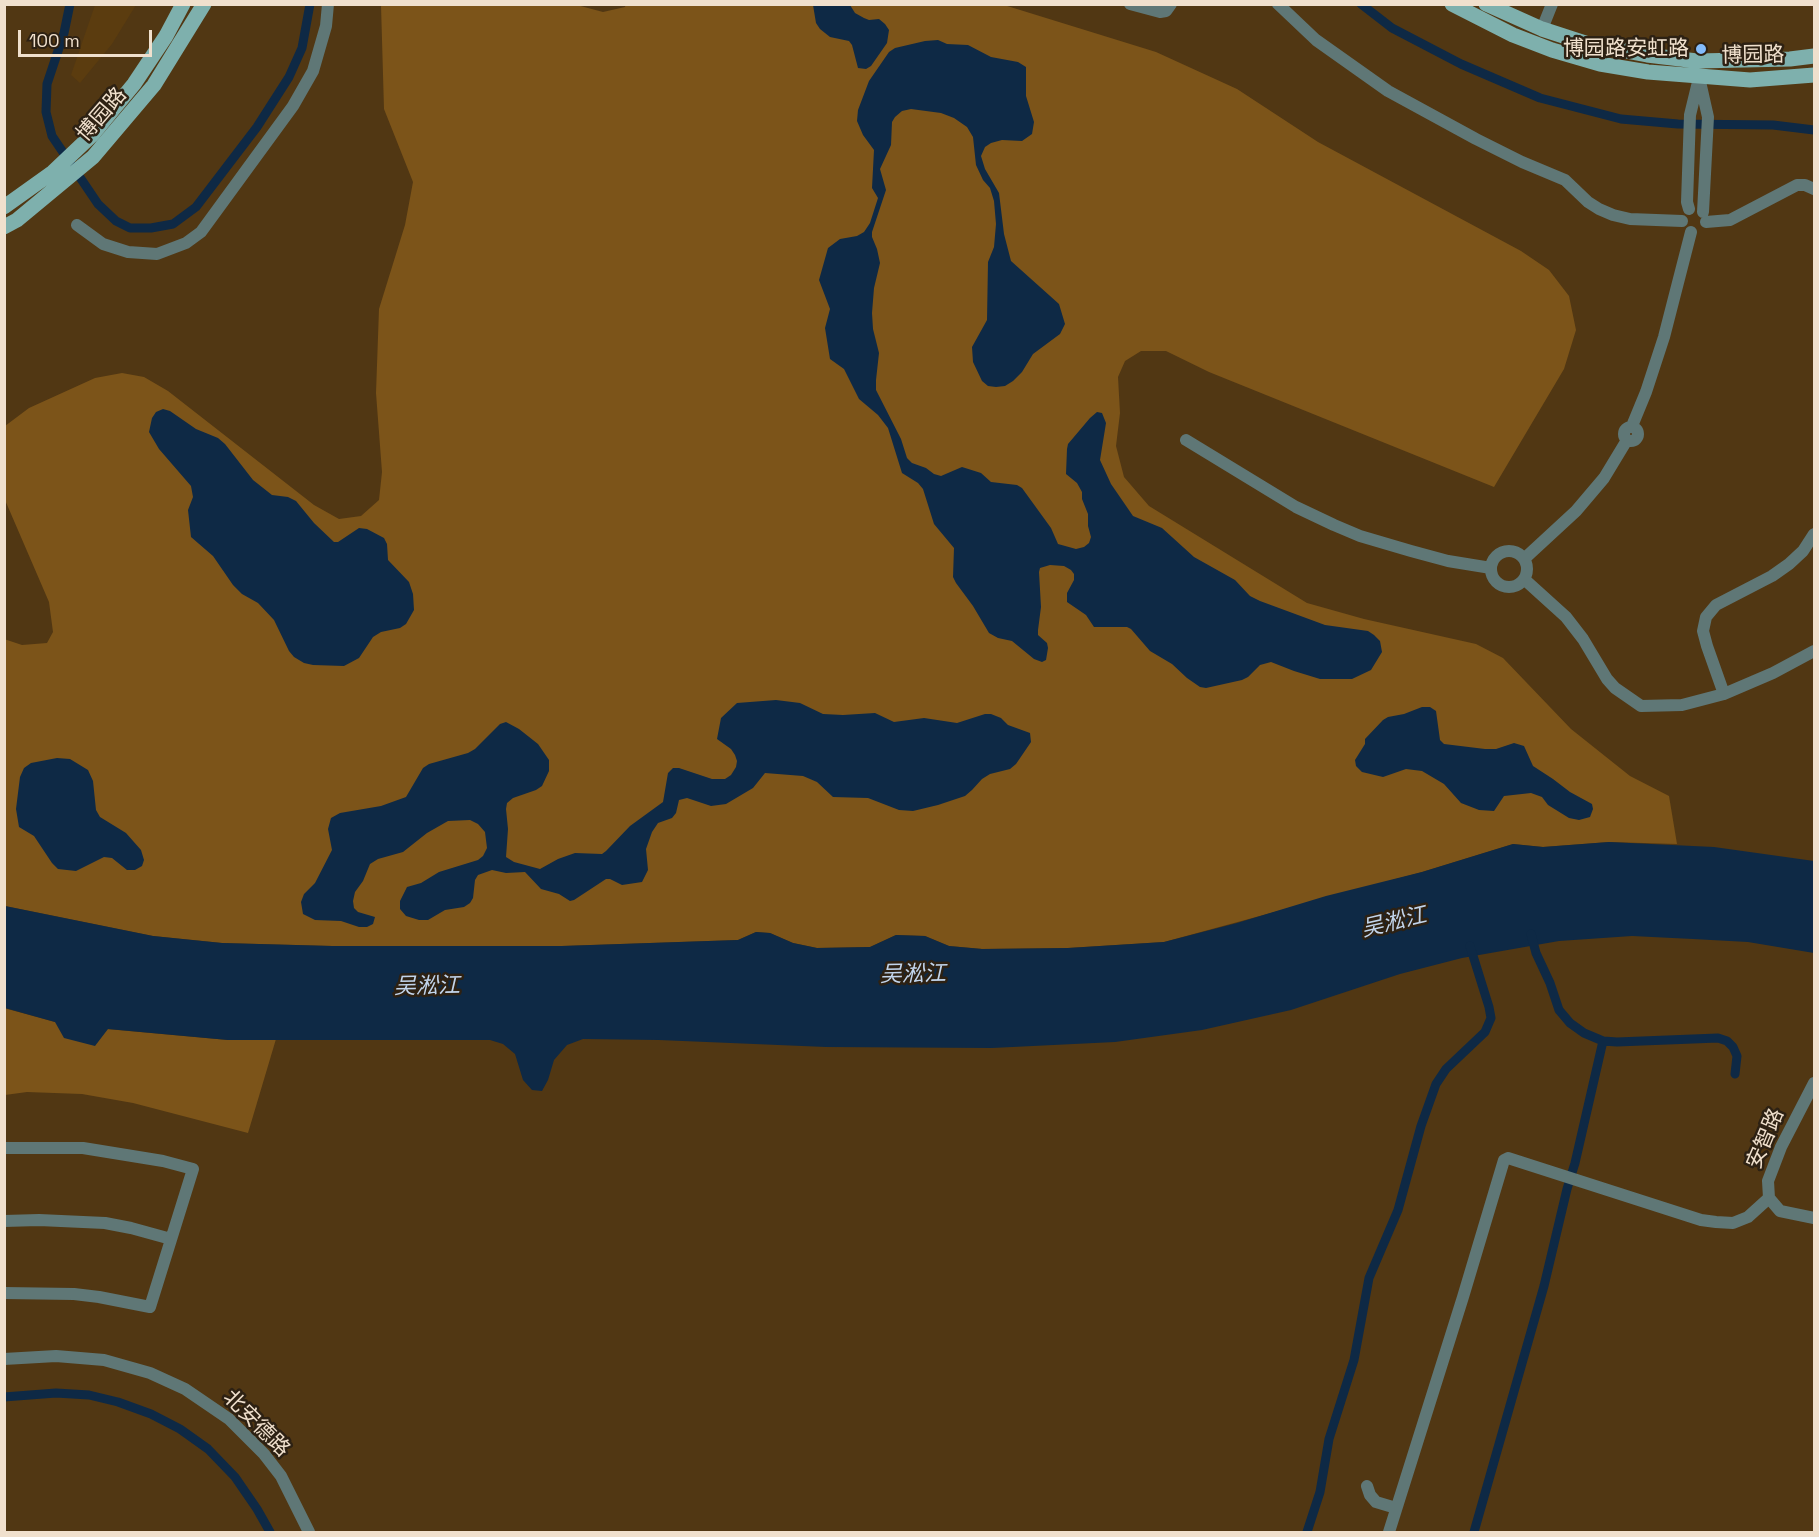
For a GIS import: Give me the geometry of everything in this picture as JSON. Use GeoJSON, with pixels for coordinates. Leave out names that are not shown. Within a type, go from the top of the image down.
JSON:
{"type":"FeatureCollection","features":[{"type":"Feature","properties":{"kind":"main road","name":"博园路"},"geometry":{"type":"LineString","coordinates":[[4,227],[17,220],[57,178],[134,84],[166,36],[183,4]]}},
{"type":"Feature","properties":{"kind":"main road","name":"博园路"},"geometry":{"type":"LineString","coordinates":[[4,207],[93,157],[154,85],[204,4]]}},
{"type":"Feature","properties":{"kind":"main road","name":"博园路"},"geometry":{"type":"LineString","coordinates":[[1452,4],[1513,36],[1600,64],[1648,72],[1750,80],[1815,75]]}},
{"type":"Feature","properties":{"kind":"main road","name":"博园路"},"geometry":{"type":"LineString","coordinates":[[1486,4],[1542,29],[1588,44],[1647,55],[1697,61],[1790,59],[1815,56]]}},
{"type":"Feature","properties":{"kind":"street"},"geometry":{"type":"LineString","coordinates":[[77,225],[103,244],[128,252],[157,254],[186,243],[201,232],[293,106],[313,71],[326,26],[328,4]]}},
{"type":"Feature","properties":{"kind":"street"},"geometry":{"type":"LineString","coordinates":[[1130,4],[1160,12],[1166,11],[1171,4]]}},
{"type":"Feature","properties":{"kind":"street"},"geometry":{"type":"LineString","coordinates":[[1278,4],[1316,40],[1388,91],[1436,119],[1503,153],[1565,180],[1588,202],[1599,208],[1613,215],[1630,219],[1682,221]]}},
{"type":"Feature","properties":{"kind":"street"},"geometry":{"type":"LineString","coordinates":[[1542,29],[1552,4]]}},
{"type":"Feature","properties":{"kind":"street"},"geometry":{"type":"LineString","coordinates":[[1689,209],[1687,202],[1690,115],[1699,77]]}},
{"type":"Feature","properties":{"kind":"street"},"geometry":{"type":"LineString","coordinates":[[1699,77],[1708,117],[1704,217],[1701,230],[1690,232],[1684,228],[1683,214],[1689,209],[1696,208],[1704,217],[1730,220],[1797,185],[1815,189]]}},
{"type":"Feature","properties":{"kind":"street"},"geometry":{"type":"LineString","coordinates":[[1524,559],[1561,526],[1590,495],[1604,478],[1627,440],[1634,441],[1638,436],[1637,430],[1632,426],[1646,392],[1666,328],[1690,232]]}},
{"type":"Feature","properties":{"kind":"street"},"geometry":{"type":"LineString","coordinates":[[1186,440],[1289,502],[1360,536],[1411,552],[1491,568]]}},
{"type":"Feature","properties":{"kind":"street"},"geometry":{"type":"LineString","coordinates":[[1724,694],[1703,631],[1706,617],[1716,605],[1772,576],[1789,564],[1803,551],[1815,534]]}},
{"type":"Feature","properties":{"kind":"street"},"geometry":{"type":"LineString","coordinates":[[1512,551],[1524,559],[1527,567],[1524,579],[1517,585],[1503,586],[1493,577],[1491,568],[1494,558],[1502,552],[1512,551]]}},
{"type":"Feature","properties":{"kind":"street"},"geometry":{"type":"LineString","coordinates":[[1524,579],[1566,617],[1615,688],[1635,703],[1648,707],[1682,705],[1724,694],[1773,673],[1815,651]]}},
{"type":"Feature","properties":{"kind":"street","name":"安智路"},"geometry":{"type":"LineString","coordinates":[[1815,1083],[1781,1147],[1767,1181],[1769,1198],[1780,1211],[1815,1218]]}},
{"type":"Feature","properties":{"kind":"street"},"geometry":{"type":"LineString","coordinates":[[4,1148],[82,1148],[163,1161],[193,1169],[150,1308],[74,1294],[4,1293]]}},
{"type":"Feature","properties":{"kind":"street"},"geometry":{"type":"LineString","coordinates":[[1389,1533],[1504,1160],[1508,1158],[1701,1220],[1733,1223],[1748,1217],[1769,1198]]}},
{"type":"Feature","properties":{"kind":"street"},"geometry":{"type":"LineString","coordinates":[[4,1221],[75,1221],[105,1224],[171,1239]]}},
{"type":"Feature","properties":{"kind":"street","name":"北安德路"},"geometry":{"type":"LineString","coordinates":[[4,1359],[56,1356],[104,1360],[150,1373],[184,1389],[229,1419],[264,1454],[289,1491],[309,1533]]}},
{"type":"Feature","properties":{"kind":"street"},"geometry":{"type":"LineString","coordinates":[[1367,1486],[1376,1502],[1396,1508]]}},
{"type":"Feature","properties":{"kind":"shaded area"},"geometry":{"type":"Polygon","coordinates":[[[573,4],[603,12],[625,7],[626,4],[1004,5],[1156,52],[1237,89],[1318,142],[1521,251],[1549,270],[1569,296],[1576,330],[1564,369],[1494,487],[1209,372],[1166,351],[1141,351],[1125,361],[1118,377],[1120,413],[1116,446],[1124,477],[1149,506],[1307,603],[1364,619],[1476,644],[1503,658],[1571,729],[1630,776],[1669,796],[1677,844],[1609,842],[1543,847],[1513,844],[1422,872],[1164,942],[1068,948],[983,949],[949,946],[925,936],[896,935],[870,947],[817,948],[793,943],[770,933],[756,932],[738,940],[562,946],[332,946],[222,943],[153,936],[5,906],[4,639],[22,645],[47,643],[53,632],[49,602],[5,500],[5,426],[29,408],[95,378],[122,373],[144,377],[168,391],[314,505],[339,519],[361,516],[379,500],[382,472],[376,393],[379,309],[405,225],[413,182],[384,109],[381,5],[573,4]]]}},
{"type":"Feature","properties":{"kind":"shaded area"},"geometry":{"type":"Polygon","coordinates":[[[95,5],[136,5],[112,44],[80,83],[71,75],[95,5]]]}},
{"type":"Feature","properties":{"kind":"shaded area"},"geometry":{"type":"Polygon","coordinates":[[[4,1008],[55,1022],[107,1029],[228,1040],[276,1039],[248,1133],[133,1103],[82,1094],[27,1092],[5,1095],[4,1008]]]}},
{"type":"Feature","properties":{"kind":"water"},"geometry":{"type":"Polygon","coordinates":[[[813,5],[850,5],[855,13],[864,18],[879,19],[885,24],[889,30],[887,43],[871,66],[866,69],[858,68],[849,41],[830,37],[820,29],[816,23],[813,5]]]}},
{"type":"Feature","properties":{"kind":"water"},"geometry":{"type":"Polygon","coordinates":[[[938,40],[947,44],[968,45],[991,57],[1018,62],[1026,67],[1026,96],[1034,122],[1032,134],[1022,141],[1002,140],[991,143],[985,147],[981,156],[985,169],[999,193],[1004,234],[1011,261],[1059,304],[1065,324],[1060,334],[1033,354],[1022,372],[1013,381],[1005,386],[996,387],[988,386],[982,381],[973,362],[972,347],[987,320],[988,262],[994,247],[996,224],[994,201],[990,188],[983,180],[976,165],[973,137],[967,127],[941,113],[911,109],[902,111],[892,122],[891,145],[880,169],[886,190],[872,232],[880,263],[874,288],[872,313],[879,353],[876,390],[901,439],[907,458],[912,463],[941,476],[962,467],[981,473],[991,482],[1017,485],[1022,488],[1051,528],[1058,544],[1076,549],[1089,543],[1091,537],[1082,492],[1077,483],[1066,474],[1067,449],[1068,444],[1090,418],[1097,412],[1102,413],[1106,423],[1100,460],[1111,484],[1133,516],[1162,528],[1194,557],[1235,580],[1250,596],[1260,601],[1325,625],[1368,631],[1380,641],[1382,652],[1371,670],[1352,679],[1320,679],[1271,662],[1260,665],[1242,680],[1206,688],[1200,687],[1172,664],[1150,651],[1131,629],[1094,627],[1086,615],[1067,602],[1067,593],[1074,580],[1074,574],[1064,566],[1050,565],[1040,568],[1039,572],[1041,607],[1038,635],[1047,643],[1046,660],[1042,662],[1034,659],[1012,641],[989,633],[953,577],[954,548],[934,524],[923,489],[902,473],[888,428],[878,415],[859,399],[844,369],[830,359],[825,328],[830,309],[819,280],[828,248],[840,239],[857,236],[864,232],[870,223],[878,198],[872,188],[874,150],[863,135],[857,121],[858,110],[869,81],[889,52],[895,48],[938,40]]]}},
{"type":"Feature","properties":{"kind":"water"},"geometry":{"type":"Polygon","coordinates":[[[163,409],[170,411],[196,429],[218,438],[253,480],[272,495],[288,497],[296,501],[334,542],[338,542],[359,528],[367,529],[384,538],[387,544],[388,560],[409,582],[413,594],[414,610],[406,624],[373,637],[359,658],[344,666],[313,665],[294,657],[274,620],[258,603],[242,594],[233,585],[213,556],[191,537],[188,510],[193,497],[191,486],[159,449],[149,432],[152,418],[156,412],[163,409]]]}},
{"type":"Feature","properties":{"kind":"water"},"geometry":{"type":"Polygon","coordinates":[[[776,700],[800,703],[823,714],[875,713],[894,722],[924,718],[957,723],[991,714],[1001,718],[1008,725],[1030,733],[1031,742],[1010,769],[990,774],[965,796],[913,811],[899,810],[868,798],[833,797],[817,782],[803,776],[765,773],[753,788],[726,804],[711,806],[687,798],[679,800],[676,813],[672,818],[658,823],[652,832],[646,849],[648,870],[642,882],[622,885],[606,879],[570,901],[559,894],[541,889],[525,872],[506,873],[492,870],[478,875],[475,880],[473,898],[464,907],[445,910],[428,920],[406,916],[400,909],[400,901],[407,887],[421,883],[439,872],[478,860],[487,848],[485,832],[478,824],[470,820],[448,821],[427,833],[403,852],[378,859],[370,864],[363,881],[355,892],[353,901],[354,908],[358,912],[375,917],[373,924],[359,927],[341,921],[315,920],[303,914],[301,902],[304,894],[315,883],[332,850],[328,829],[331,818],[340,813],[381,806],[406,797],[423,768],[475,749],[500,724],[506,722],[519,729],[538,744],[549,760],[549,771],[542,786],[513,798],[507,803],[506,809],[508,829],[506,857],[514,862],[540,869],[575,853],[602,854],[606,851],[630,826],[663,802],[668,773],[673,768],[712,779],[725,779],[731,775],[737,761],[731,749],[717,739],[721,718],[737,703],[776,700]]]}},
{"type":"Feature","properties":{"kind":"water"},"geometry":{"type":"Polygon","coordinates":[[[1422,707],[1430,707],[1436,711],[1440,740],[1444,744],[1485,749],[1496,749],[1514,743],[1524,746],[1533,766],[1570,792],[1592,804],[1590,817],[1579,820],[1569,818],[1548,805],[1542,797],[1531,793],[1504,796],[1494,811],[1479,810],[1461,803],[1444,784],[1422,771],[1406,769],[1383,777],[1362,772],[1356,766],[1355,760],[1365,744],[1365,739],[1383,720],[1422,707]]]}},
{"type":"Feature","properties":{"kind":"water"},"geometry":{"type":"Polygon","coordinates":[[[57,758],[70,759],[88,770],[93,781],[96,810],[100,817],[126,833],[141,850],[144,860],[142,866],[135,870],[127,870],[112,858],[104,857],[76,871],[58,869],[34,836],[19,827],[16,809],[20,777],[24,768],[31,763],[57,758]]]}},
{"type":"Feature","properties":{"kind":"water","name":"吴淞江"},"geometry":{"type":"Polygon","coordinates":[[[1609,842],[1714,847],[1814,861],[1814,953],[1748,942],[1632,936],[1559,941],[1462,958],[1400,974],[1291,1010],[1202,1030],[1115,1042],[992,1048],[826,1047],[583,1039],[567,1045],[554,1060],[542,1091],[532,1090],[523,1080],[515,1054],[503,1044],[490,1040],[228,1040],[108,1029],[95,1046],[64,1038],[55,1022],[5,1008],[5,906],[153,936],[222,943],[332,946],[562,946],[738,940],[756,932],[770,933],[793,943],[817,948],[870,947],[896,935],[925,936],[949,946],[982,949],[1068,948],[1164,942],[1326,896],[1422,872],[1513,844],[1543,847],[1609,842]]]}},
{"type":"Feature","properties":{"kind":"waterway"},"geometry":{"type":"LineString","coordinates":[[70,4],[64,33],[47,84],[46,112],[52,136],[98,204],[116,221],[130,228],[151,228],[173,224],[196,207],[257,127],[289,77],[302,48],[310,4]]}},
{"type":"Feature","properties":{"kind":"waterway"},"geometry":{"type":"LineString","coordinates":[[1361,4],[1392,28],[1461,64],[1540,98],[1621,119],[1678,124],[1773,125],[1814,130]]}},
{"type":"Feature","properties":{"kind":"waterway"},"geometry":{"type":"LineString","coordinates":[[1531,934],[1536,953],[1559,1010],[1570,1023],[1584,1033],[1603,1041],[1617,1042],[1718,1038],[1727,1041],[1733,1047],[1737,1056],[1735,1074]]}},
{"type":"Feature","properties":{"kind":"waterway"},"geometry":{"type":"LineString","coordinates":[[1307,1532],[1320,1492],[1329,1439],[1354,1360],[1369,1278],[1398,1210],[1421,1126],[1436,1084],[1446,1069],[1485,1032],[1491,1018],[1470,946]]}},
{"type":"Feature","properties":{"kind":"waterway"},"geometry":{"type":"LineString","coordinates":[[1474,1532],[1544,1286],[1603,1041]]}},
{"type":"Feature","properties":{"kind":"waterway"},"geometry":{"type":"LineString","coordinates":[[4,1397],[56,1393],[89,1395],[118,1402],[151,1414],[180,1429],[208,1449],[235,1477],[270,1532]]}},
{"type":"Feature","properties":{"kind":"place","name":"博园路安虹路"},"geometry":{"type":"Point","coordinates":[1701,49]}}]}
